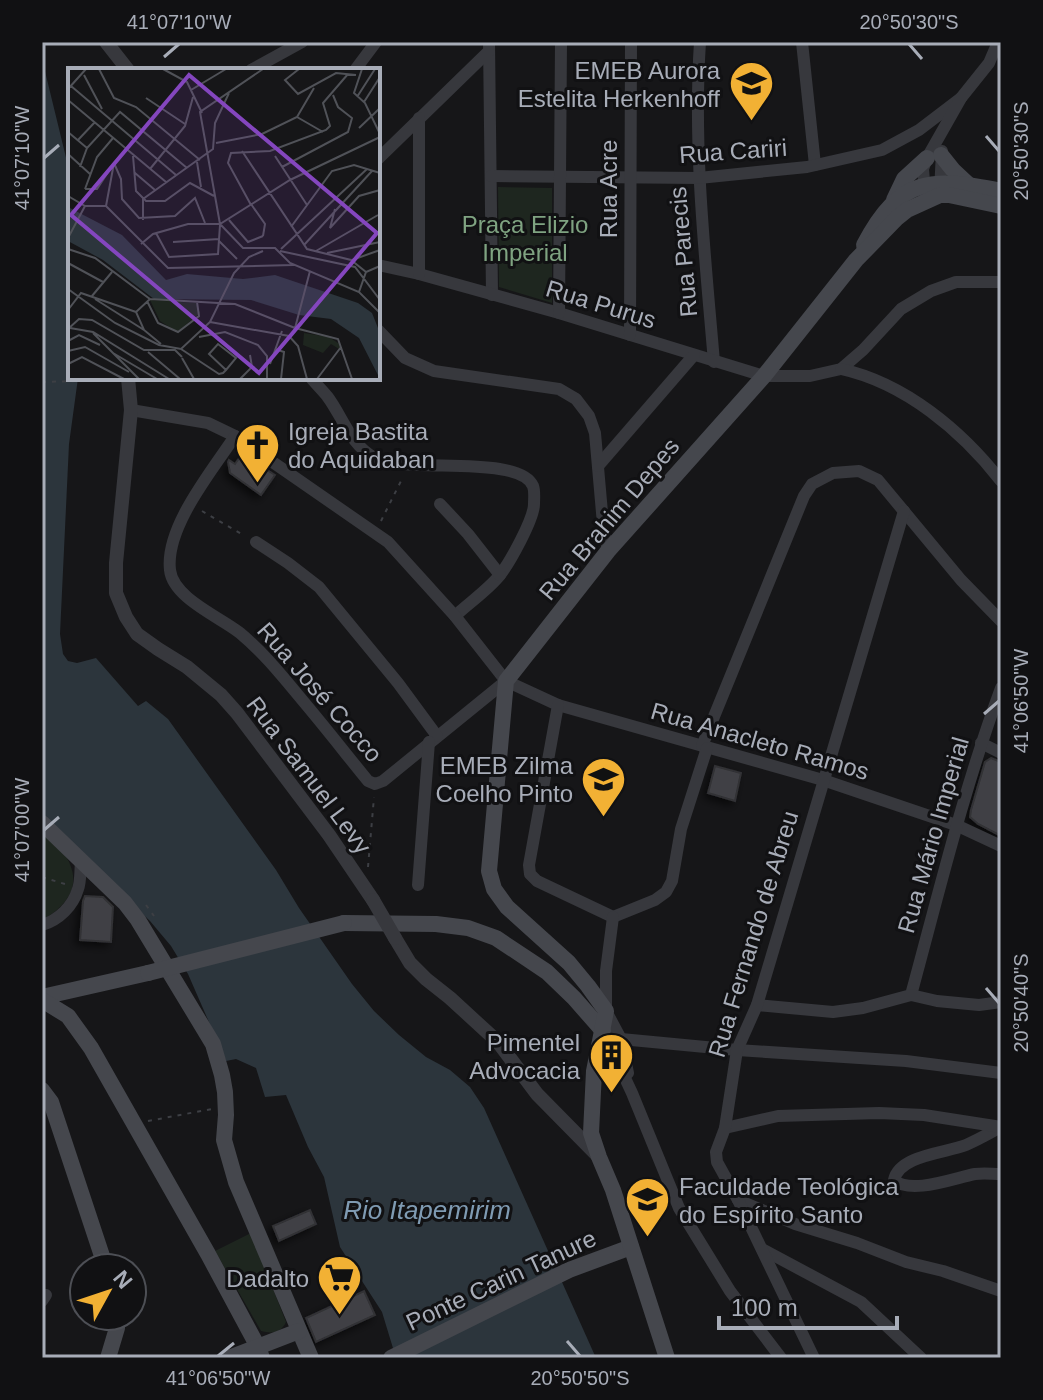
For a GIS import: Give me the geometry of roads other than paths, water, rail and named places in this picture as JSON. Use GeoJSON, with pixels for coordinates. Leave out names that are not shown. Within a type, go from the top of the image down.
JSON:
{"type":"FeatureCollection","features":[{"type":"Feature","properties":{"kind":"main road"},"geometry":{"type":"LineString","coordinates":[[892,205],[911,170],[934,156],[968,184]]}},
{"type":"Feature","properties":{"kind":"main road"},"geometry":{"type":"LineString","coordinates":[[935,192],[968,184],[1001,191]]}},
{"type":"Feature","properties":{"kind":"main road","name":"Rua Brahim Depes"},"geometry":{"type":"LineString","coordinates":[[856,260],[875,225],[892,205],[911,191],[935,192]]}},
{"type":"Feature","properties":{"kind":"main road"},"geometry":{"type":"LineString","coordinates":[[935,192],[1001,206]]}},
{"type":"Feature","properties":{"kind":"main road","name":"Rua Brahim Depes"},"geometry":{"type":"LineString","coordinates":[[506,681],[608,551],[764,376],[856,260],[897,218],[935,192]]}},
{"type":"Feature","properties":{"kind":"main road"},"geometry":{"type":"LineString","coordinates":[[506,681],[489,871],[494,889],[507,907],[569,963],[606,1011],[594,1071],[591,1133],[667,1358]]}},
{"type":"Feature","properties":{"kind":"main road"},"geometry":{"type":"LineString","coordinates":[[42,823],[116,894],[138,920],[213,1044],[222,1075],[226,1152],[311,1358]]}},
{"type":"Feature","properties":{"kind":"main road"},"geometry":{"type":"LineString","coordinates":[[42,998],[344,923],[436,924],[468,928],[496,938],[547,972],[603,1031]]}},
{"type":"Feature","properties":{"kind":"main road"},"geometry":{"type":"LineString","coordinates":[[42,998],[78,1027],[208,1254],[260,1352]]}},
{"type":"Feature","properties":{"kind":"main road"},"geometry":{"type":"LineString","coordinates":[[42,1090],[51,1102],[101,1252]]}},
{"type":"Feature","properties":{"kind":"main road","name":"Ponte Carin Tanure"},"geometry":{"type":"LineString","coordinates":[[391,1358],[569,1270],[631,1247]]}},
{"type":"Feature","properties":{"kind":"main road"},"geometry":{"type":"LineString","coordinates":[[229,1358],[260,1352],[299,1331]]}},
{"type":"Feature","properties":{"kind":"main road"},"geometry":{"type":"LineString","coordinates":[[108,1358],[116,1332]]}},
{"type":"Feature","properties":{"kind":"street"},"geometry":{"type":"LineString","coordinates":[[106,42],[126,68]]}},
{"type":"Feature","properties":{"kind":"street"},"geometry":{"type":"LineString","coordinates":[[255,68],[302,42]]}},
{"type":"Feature","properties":{"kind":"street"},"geometry":{"type":"LineString","coordinates":[[356,68],[376,42]]}},
{"type":"Feature","properties":{"kind":"street"},"geometry":{"type":"LineString","coordinates":[[559,313],[561,42]]}},
{"type":"Feature","properties":{"kind":"street","name":"Rua Acre"},"geometry":{"type":"LineString","coordinates":[[630,335],[631,42]]}},
{"type":"Feature","properties":{"kind":"street","name":"Rua Parecis"},"geometry":{"type":"LineString","coordinates":[[700,42],[699,178],[714,362]]}},
{"type":"Feature","properties":{"kind":"street"},"geometry":{"type":"LineString","coordinates":[[802,42],[815,165]]}},
{"type":"Feature","properties":{"kind":"street"},"geometry":{"type":"LineString","coordinates":[[935,192],[934,156],[947,124],[961,98],[995,66],[998,42]]}},
{"type":"Feature","properties":{"kind":"street"},"geometry":{"type":"LineString","coordinates":[[380,157],[489,46]]}},
{"type":"Feature","properties":{"kind":"street"},"geometry":{"type":"LineString","coordinates":[[489,46],[492,295]]}},
{"type":"Feature","properties":{"kind":"street","name":"Rua Cariri"},"geometry":{"type":"LineString","coordinates":[[491,176],[699,178],[815,165],[882,150],[919,130],[961,98]]}},
{"type":"Feature","properties":{"kind":"street"},"geometry":{"type":"LineString","coordinates":[[419,118],[419,274]]}},
{"type":"Feature","properties":{"kind":"street","name":"Rua Purus"},"geometry":{"type":"LineString","coordinates":[[380,265],[559,313],[764,376],[810,376],[841,369]]}},
{"type":"Feature","properties":{"kind":"street"},"geometry":{"type":"LineString","coordinates":[[841,369],[901,309],[931,291],[956,282],[1001,282]]}},
{"type":"Feature","properties":{"kind":"street"},"geometry":{"type":"LineString","coordinates":[[380,332],[405,358],[434,371],[559,389],[576,399],[589,416],[595,433],[608,551]]}},
{"type":"Feature","properties":{"kind":"street"},"geometry":{"type":"LineString","coordinates":[[598,466],[694,355]]}},
{"type":"Feature","properties":{"kind":"street"},"geometry":{"type":"LineString","coordinates":[[841,369],[859,373],[903,394],[944,421],[1001,481]]}},
{"type":"Feature","properties":{"kind":"street","name":"Rua Samuel Levy"},"geometry":{"type":"LineString","coordinates":[[128,380],[131,410],[116,563],[116,593],[126,617],[137,634],[187,667],[221,695],[237,713],[329,835],[410,963],[498,1042],[537,1094],[599,1157]]}},
{"type":"Feature","properties":{"kind":"street"},"geometry":{"type":"LineString","coordinates":[[313,380],[361,448],[376,458],[409,465],[485,467],[519,474],[535,488],[534,513],[500,575],[455,616]]}},
{"type":"Feature","properties":{"kind":"street"},"geometry":{"type":"LineString","coordinates":[[131,410],[208,423],[235,436],[388,542],[455,616],[506,681]]}},
{"type":"Feature","properties":{"kind":"street","name":"Rua José Cocco"},"geometry":{"type":"LineString","coordinates":[[235,436],[180,520],[170,548],[172,580],[180,592],[241,634],[275,667],[368,781],[375,784]]}},
{"type":"Feature","properties":{"kind":"street"},"geometry":{"type":"LineString","coordinates":[[558,705],[529,865],[530,874],[537,881],[613,917],[655,900],[666,892],[672,881],[681,829],[704,747],[804,496],[812,484],[833,473],[859,471],[878,480],[961,580],[1001,621]]}},
{"type":"Feature","properties":{"kind":"street"},"geometry":{"type":"LineString","coordinates":[[440,504],[500,575]]}},
{"type":"Feature","properties":{"kind":"street","name":"Rua Fernando de Abreu"},"geometry":{"type":"LineString","coordinates":[[814,1358],[717,1162],[716,1152],[725,1128],[737,1050],[757,1005],[904,511]]}},
{"type":"Feature","properties":{"kind":"street"},"geometry":{"type":"LineString","coordinates":[[256,542],[319,587],[398,683],[433,739],[418,885]]}},
{"type":"Feature","properties":{"kind":"street","name":"Rua Anacleto Ramos"},"geometry":{"type":"LineString","coordinates":[[506,681],[558,705],[823,780],[956,825],[1001,846]]}},
{"type":"Feature","properties":{"kind":"street","name":"Rua Brahim Depes"},"geometry":{"type":"LineString","coordinates":[[375,784],[383,781],[506,681]]}},
{"type":"Feature","properties":{"kind":"street","name":"Rua Mário Imperial"},"geometry":{"type":"LineString","coordinates":[[911,995],[956,825],[1001,688]]}},
{"type":"Feature","properties":{"kind":"street"},"geometry":{"type":"LineString","coordinates":[[981,743],[1001,753]]}},
{"type":"Feature","properties":{"kind":"street"},"geometry":{"type":"LineString","coordinates":[[42,925],[62,915],[79,888],[81,862]]}},
{"type":"Feature","properties":{"kind":"street"},"geometry":{"type":"LineString","coordinates":[[613,917],[606,971],[606,1011],[621,1039],[632,1093]]}},
{"type":"Feature","properties":{"kind":"street"},"geometry":{"type":"LineString","coordinates":[[757,1005],[833,1012],[863,1008],[911,995],[979,1005],[1001,1002]]}},
{"type":"Feature","properties":{"kind":"street"},"geometry":{"type":"LineString","coordinates":[[603,1031],[679,1208],[730,1291],[781,1358]]}},
{"type":"Feature","properties":{"kind":"street"},"geometry":{"type":"LineString","coordinates":[[621,1039],[906,1061],[1001,1073]]}},
{"type":"Feature","properties":{"kind":"street"},"geometry":{"type":"LineString","coordinates":[[725,1128],[778,1116],[879,1113],[924,1115],[1001,1127]]}},
{"type":"Feature","properties":{"kind":"street"},"geometry":{"type":"LineString","coordinates":[[1001,1127],[966,1145],[910,1161],[897,1171],[894,1180],[899,1185],[918,1186],[980,1173],[1001,1174]]}},
{"type":"Feature","properties":{"kind":"street"},"geometry":{"type":"LineString","coordinates":[[738,1200],[795,1224],[1001,1291]]}},
{"type":"Feature","properties":{"kind":"street"},"geometry":{"type":"LineString","coordinates":[[762,1249],[861,1302],[921,1358]]}},
{"type":"Feature","properties":{"kind":"water","name":"Rio Itapemirim"},"geometry":{"type":"Polygon","coordinates":[[[42,59],[68,166],[68,380],[78,380],[69,444],[60,634],[63,654],[68,661],[77,663],[96,658],[138,706],[146,701],[168,719],[276,870],[352,984],[374,1011],[426,1057],[450,1070],[470,1087],[484,1108],[596,1358],[396,1358],[382,1312],[340,1247],[324,1177],[286,1095],[265,1097],[256,1068],[236,1059],[226,1061],[188,974],[171,946],[150,921],[42,817],[42,59]]]}},
{"type":"Feature","properties":{"kind":"place","name":"EMEB Aurora Estelita Herkenhoff"},"geometry":{"type":"Point","coordinates":[751,123]}},
{"type":"Feature","properties":{"kind":"place","name":"Igreja Bastita do Aquidaban"},"geometry":{"type":"Point","coordinates":[257,484]}},
{"type":"Feature","properties":{"kind":"place","name":"EMEB Zilma Coelho Pinto"},"geometry":{"type":"Point","coordinates":[604,818]}},
{"type":"Feature","properties":{"kind":"place","name":"Pimentel Advocacia"},"geometry":{"type":"Point","coordinates":[611,1095]}},
{"type":"Feature","properties":{"kind":"place","name":"Faculdade Teológica do Espírito Santo"},"geometry":{"type":"Point","coordinates":[648,1239]}},
{"type":"Feature","properties":{"kind":"place","name":"Dadalto"},"geometry":{"type":"Point","coordinates":[340,1317]}},
{"type":"Feature","properties":{"kind":"park label","name":"Praça Elizio Imperial"},"geometry":{"type":"Point","coordinates":[525,238]}}]}
